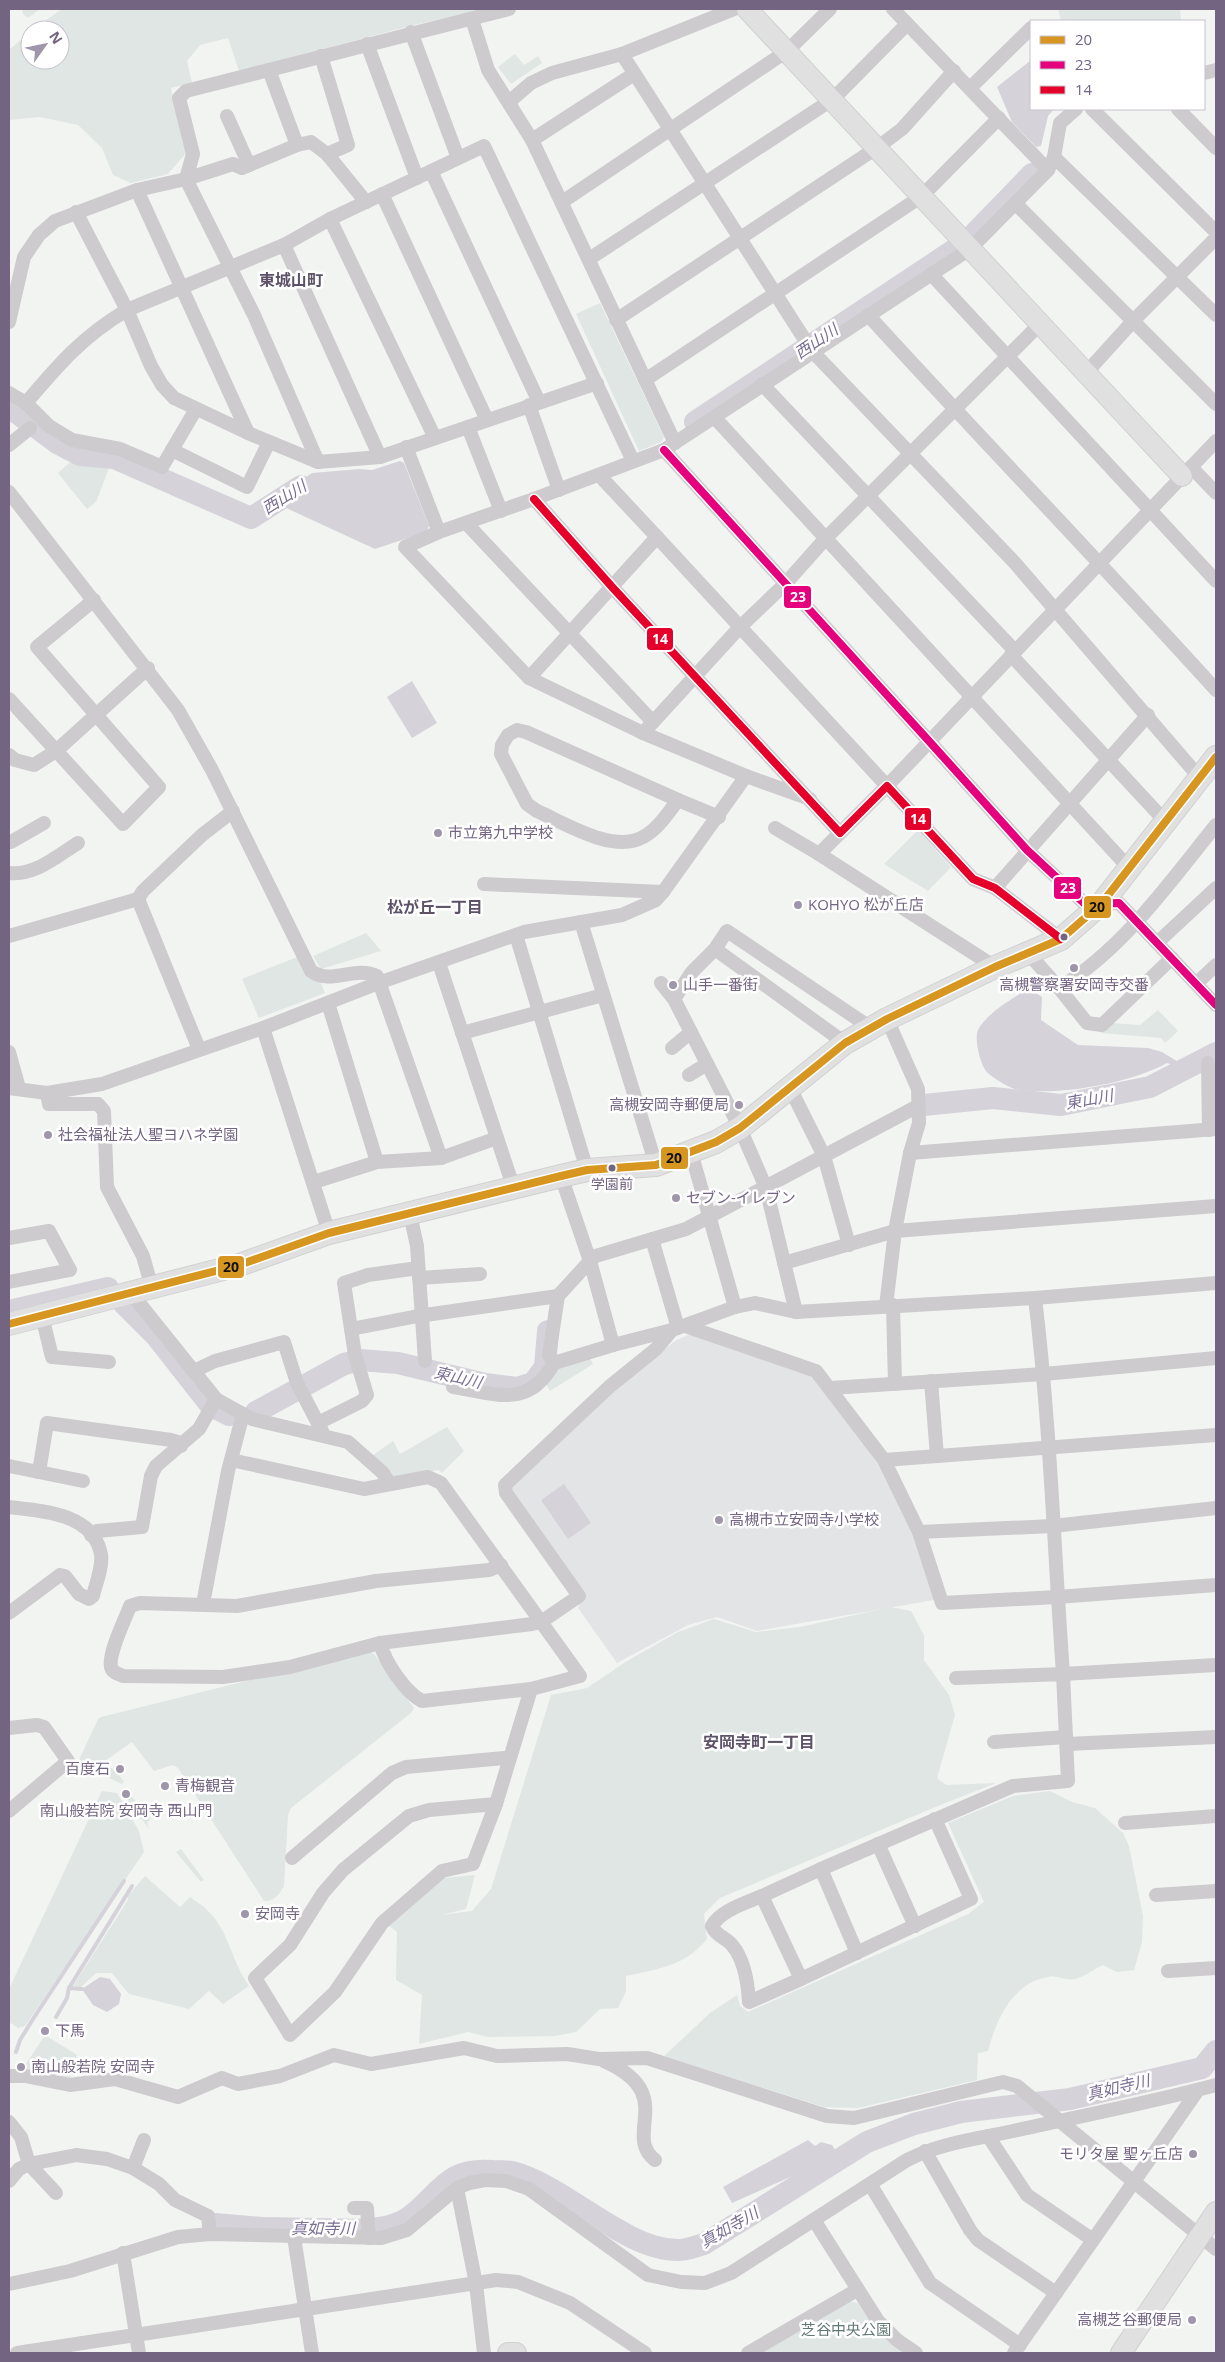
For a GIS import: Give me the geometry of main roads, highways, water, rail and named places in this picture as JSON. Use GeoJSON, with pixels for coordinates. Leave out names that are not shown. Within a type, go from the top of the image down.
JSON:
{"type":"FeatureCollection","features":[{"type":"Feature","properties":{"kind":"main road"},"geometry":{"type":"LineString","coordinates":[[9,1324],[239,1265],[329,1233],[410,1214],[513,1186],[587,1170],[656,1165],[716,1142],[740,1128],[845,1043],[879,1024],[995,967],[1061,939],[1102,903],[1165,821],[1216,759]]}},
{"type":"Feature","properties":{"kind":"water"},"geometry":{"type":"Polygon","coordinates":[[[1030,61],[1030,110],[1053,110],[1048,116],[1041,146],[1036,147],[1012,122],[997,87],[1030,61]]]}},
{"type":"Feature","properties":{"kind":"water"},"geometry":{"type":"Polygon","coordinates":[[[400,461],[404,463],[429,526],[426,532],[375,549],[271,501],[312,473],[359,469],[372,470],[400,461]]]}},
{"type":"Feature","properties":{"kind":"water"},"geometry":{"type":"Polygon","coordinates":[[[412,681],[437,723],[412,738],[387,697],[412,681]]]}},
{"type":"Feature","properties":{"kind":"water"},"geometry":{"type":"Polygon","coordinates":[[[1029,988],[1042,997],[1041,1020],[1078,1045],[1148,1048],[1162,1052],[1185,1066],[1183,1068],[1167,1063],[1134,1077],[1071,1090],[1032,1091],[1015,1089],[1000,1082],[986,1071],[984,1067],[978,1050],[977,1032],[996,1010],[1029,988]]]}},
{"type":"Feature","properties":{"kind":"water"},"geometry":{"type":"Polygon","coordinates":[[[564,1484],[591,1523],[568,1539],[541,1500],[564,1484]]]}},
{"type":"Feature","properties":{"kind":"water"},"geometry":{"type":"Polygon","coordinates":[[[100,1977],[110,1979],[121,1994],[119,2004],[107,2012],[93,2005],[82,1989],[100,1977]]]}},
{"type":"Feature","properties":{"kind":"water"},"geometry":{"type":"Polygon","coordinates":[[[808,2140],[815,2146],[821,2142],[832,2145],[836,2151],[797,2174],[732,2203],[723,2187],[808,2140]]]}},
{"type":"Feature","properties":{"kind":"waterway","name":"西山川"},"geometry":{"type":"LineString","coordinates":[[973,235],[1032,174]]}},
{"type":"Feature","properties":{"kind":"waterway","name":"西山川"},"geometry":{"type":"LineString","coordinates":[[695,422],[954,250]]}},
{"type":"Feature","properties":{"kind":"waterway","name":"西山川"},"geometry":{"type":"LineString","coordinates":[[9,407],[57,443],[80,455],[114,458],[251,518],[301,486]]}},
{"type":"Feature","properties":{"kind":"waterway","name":"東山川"},"geometry":{"type":"LineString","coordinates":[[924,1105],[993,1098],[1061,1105],[1150,1087],[1216,1053]]}},
{"type":"Feature","properties":{"kind":"waterway","name":"東山川"},"geometry":{"type":"LineString","coordinates":[[9,1311],[108,1288]]}},
{"type":"Feature","properties":{"kind":"waterway","name":"東山川"},"geometry":{"type":"LineString","coordinates":[[124,1304],[156,1336],[211,1406],[229,1415]]}},
{"type":"Feature","properties":{"kind":"waterway","name":"東山川"},"geometry":{"type":"LineString","coordinates":[[256,1412],[344,1364],[360,1360],[398,1363],[485,1384],[517,1388],[533,1383],[545,1367],[548,1331]]}},
{"type":"Feature","properties":{"kind":"waterway"},"geometry":{"type":"LineString","coordinates":[[16,2052],[20,2040],[33,2019],[124,1881]]}},
{"type":"Feature","properties":{"kind":"waterway"},"geometry":{"type":"LineString","coordinates":[[56,2017],[67,1998],[69,1988],[132,1886]]}},
{"type":"Feature","properties":{"kind":"waterway"},"geometry":{"type":"LineString","coordinates":[[69,1988],[82,1989]]}},
{"type":"Feature","properties":{"kind":"waterway","name":"真如寺川"},"geometry":{"type":"LineString","coordinates":[[215,2224],[263,2228],[364,2230],[381,2228],[408,2218],[445,2184],[464,2173],[505,2171],[532,2179],[637,2240],[658,2247],[678,2250],[685,2249],[704,2244],[867,2142],[914,2124],[961,2112],[1070,2099],[1202,2068],[1216,2051]]}},
{"type":"Feature","properties":{"kind":"place","name":"市立第九中学校"},"geometry":{"type":"Point","coordinates":[438,833]}},
{"type":"Feature","properties":{"kind":"place","name":"KOHYO 松が丘店"},"geometry":{"type":"Point","coordinates":[798,905]}},
{"type":"Feature","properties":{"kind":"place","name":"高槻警察署安岡寺交番"},"geometry":{"type":"Point","coordinates":[1074,968]}},
{"type":"Feature","properties":{"kind":"place","name":"山手一番街"},"geometry":{"type":"Point","coordinates":[673,985]}},
{"type":"Feature","properties":{"kind":"place","name":"高槻安岡寺郵便局"},"geometry":{"type":"Point","coordinates":[739,1105]}},
{"type":"Feature","properties":{"kind":"place","name":"社会福祉法人聖ヨハネ学園"},"geometry":{"type":"Point","coordinates":[48,1135]}},
{"type":"Feature","properties":{"kind":"place","name":"学園前"},"geometry":{"type":"Point","coordinates":[612,1168]}},
{"type":"Feature","properties":{"kind":"place","name":"セブン-イレブン"},"geometry":{"type":"Point","coordinates":[676,1198]}},
{"type":"Feature","properties":{"kind":"place","name":"高槻市立安岡寺小学校"},"geometry":{"type":"Point","coordinates":[719,1520]}},
{"type":"Feature","properties":{"kind":"place","name":"百度石"},"geometry":{"type":"Point","coordinates":[120,1769]}},
{"type":"Feature","properties":{"kind":"place","name":"青梅観音"},"geometry":{"type":"Point","coordinates":[165,1786]}},
{"type":"Feature","properties":{"kind":"place","name":"南山般若院 安岡寺 西山門"},"geometry":{"type":"Point","coordinates":[126,1794]}},
{"type":"Feature","properties":{"kind":"place","name":"安岡寺"},"geometry":{"type":"Point","coordinates":[245,1914]}},
{"type":"Feature","properties":{"kind":"place","name":"下馬"},"geometry":{"type":"Point","coordinates":[45,2031]}},
{"type":"Feature","properties":{"kind":"place","name":"南山般若院 安岡寺"},"geometry":{"type":"Point","coordinates":[21,2067]}},
{"type":"Feature","properties":{"kind":"place","name":"モリタ屋 聖ヶ丘店"},"geometry":{"type":"Point","coordinates":[1193,2154]}},
{"type":"Feature","properties":{"kind":"place","name":"高槻芝谷郵便局"},"geometry":{"type":"Point","coordinates":[1192,2320]}},
{"type":"Feature","properties":{"kind":"district","name":"東城山町"},"geometry":{"type":"Point","coordinates":[291,280]}},
{"type":"Feature","properties":{"kind":"district","name":"松が丘一丁目"},"geometry":{"type":"Point","coordinates":[435,907]}},
{"type":"Feature","properties":{"kind":"district","name":"安岡寺町一丁目"},"geometry":{"type":"Point","coordinates":[759,1742]}},
{"type":"Feature","properties":{"kind":"park label","name":"芝谷中央公園"},"geometry":{"type":"Point","coordinates":[846,2330]}}]}
